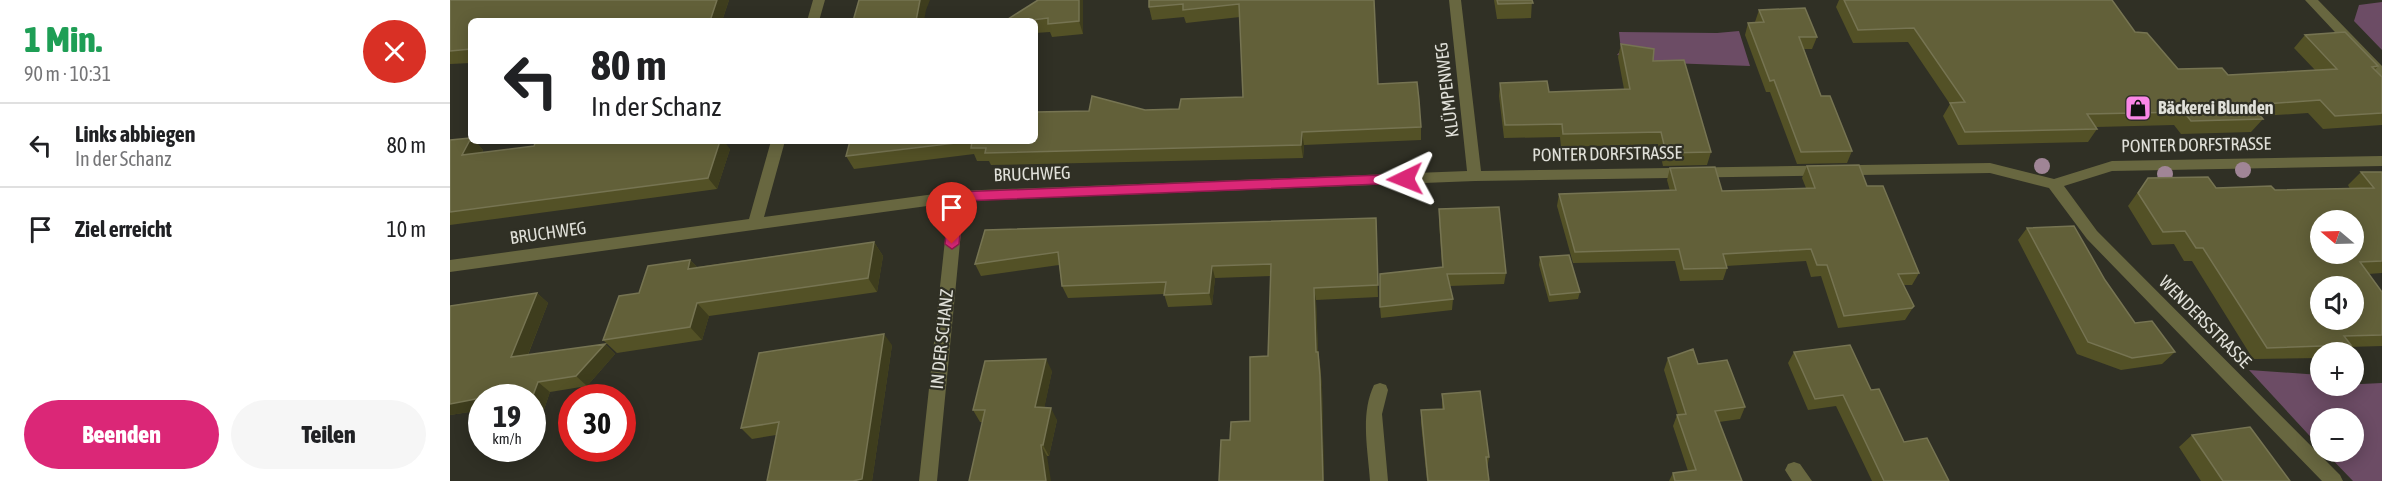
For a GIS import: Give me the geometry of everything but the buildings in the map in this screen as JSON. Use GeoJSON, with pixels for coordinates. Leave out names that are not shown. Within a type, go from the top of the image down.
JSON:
{"type":"FeatureCollection","features":[{"type":"Feature","properties":{"kind":"street"},"geometry":{"type":"LineString","coordinates":[[814,18],[819,0]]}},
{"type":"Feature","properties":{"kind":"street","name":"KLÜMPENWEG"},"geometry":{"type":"LineString","coordinates":[[1455,0],[1475,176]]}},
{"type":"Feature","properties":{"kind":"street"},"geometry":{"type":"LineString","coordinates":[[2313,3],[2330,0]]}},
{"type":"Feature","properties":{"kind":"street"},"geometry":{"type":"LineString","coordinates":[[2313,3],[2382,74]]}},
{"type":"Feature","properties":{"kind":"street"},"geometry":{"type":"LineString","coordinates":[[755,224],[777,144]]}},
{"type":"Feature","properties":{"kind":"street","name":"PONTER DORFSTRASSE"},"geometry":{"type":"LineString","coordinates":[[1475,176],[1990,168],[2054,184],[2112,166],[2382,162]]}},
{"type":"Feature","properties":{"kind":"street","name":"BRUCHWEG"},"geometry":{"type":"LineString","coordinates":[[450,266],[957,196],[1475,176]]}},
{"type":"Feature","properties":{"kind":"street","name":"WENDERSSTRASSE"},"geometry":{"type":"LineString","coordinates":[[2054,184],[2092,235],[2334,481]]}},
{"type":"Feature","properties":{"kind":"street","name":"IN DER SCHANZ"},"geometry":{"type":"LineString","coordinates":[[928,481],[957,196]]}},
{"type":"Feature","properties":{"kind":"street"},"geometry":{"type":"LineString","coordinates":[[1379,481],[1374,414],[1380,390]]}},
{"type":"Feature","properties":{"kind":"shaded area"},"geometry":{"type":"Polygon","coordinates":[[[2382,2],[2382,50],[2354,21],[2359,5],[2382,2]]]}},
{"type":"Feature","properties":{"kind":"shaded area"},"geometry":{"type":"Polygon","coordinates":[[[1739,31],[1750,66],[1669,63],[1617,55],[1621,50],[1619,32],[1717,33],[1739,31]]]}},
{"type":"Feature","properties":{"kind":"shaded area"},"geometry":{"type":"Polygon","coordinates":[[[2249,370],[2310,374],[2310,396],[2364,396],[2364,384],[2382,383],[2382,481],[2353,481],[2335,462],[2364,462],[2364,408],[2310,408],[2310,436],[2249,370]]]}},
{"type":"Feature","properties":{"kind":"place","name":"Bäckerei Blunden"},"geometry":{"type":"Point","coordinates":[2138,108]}},
{"type":"Feature","properties":{"kind":"route"},"geometry":{"type":"LineString","coordinates":[[952,244],[957,196],[1405,179]]}}]}
